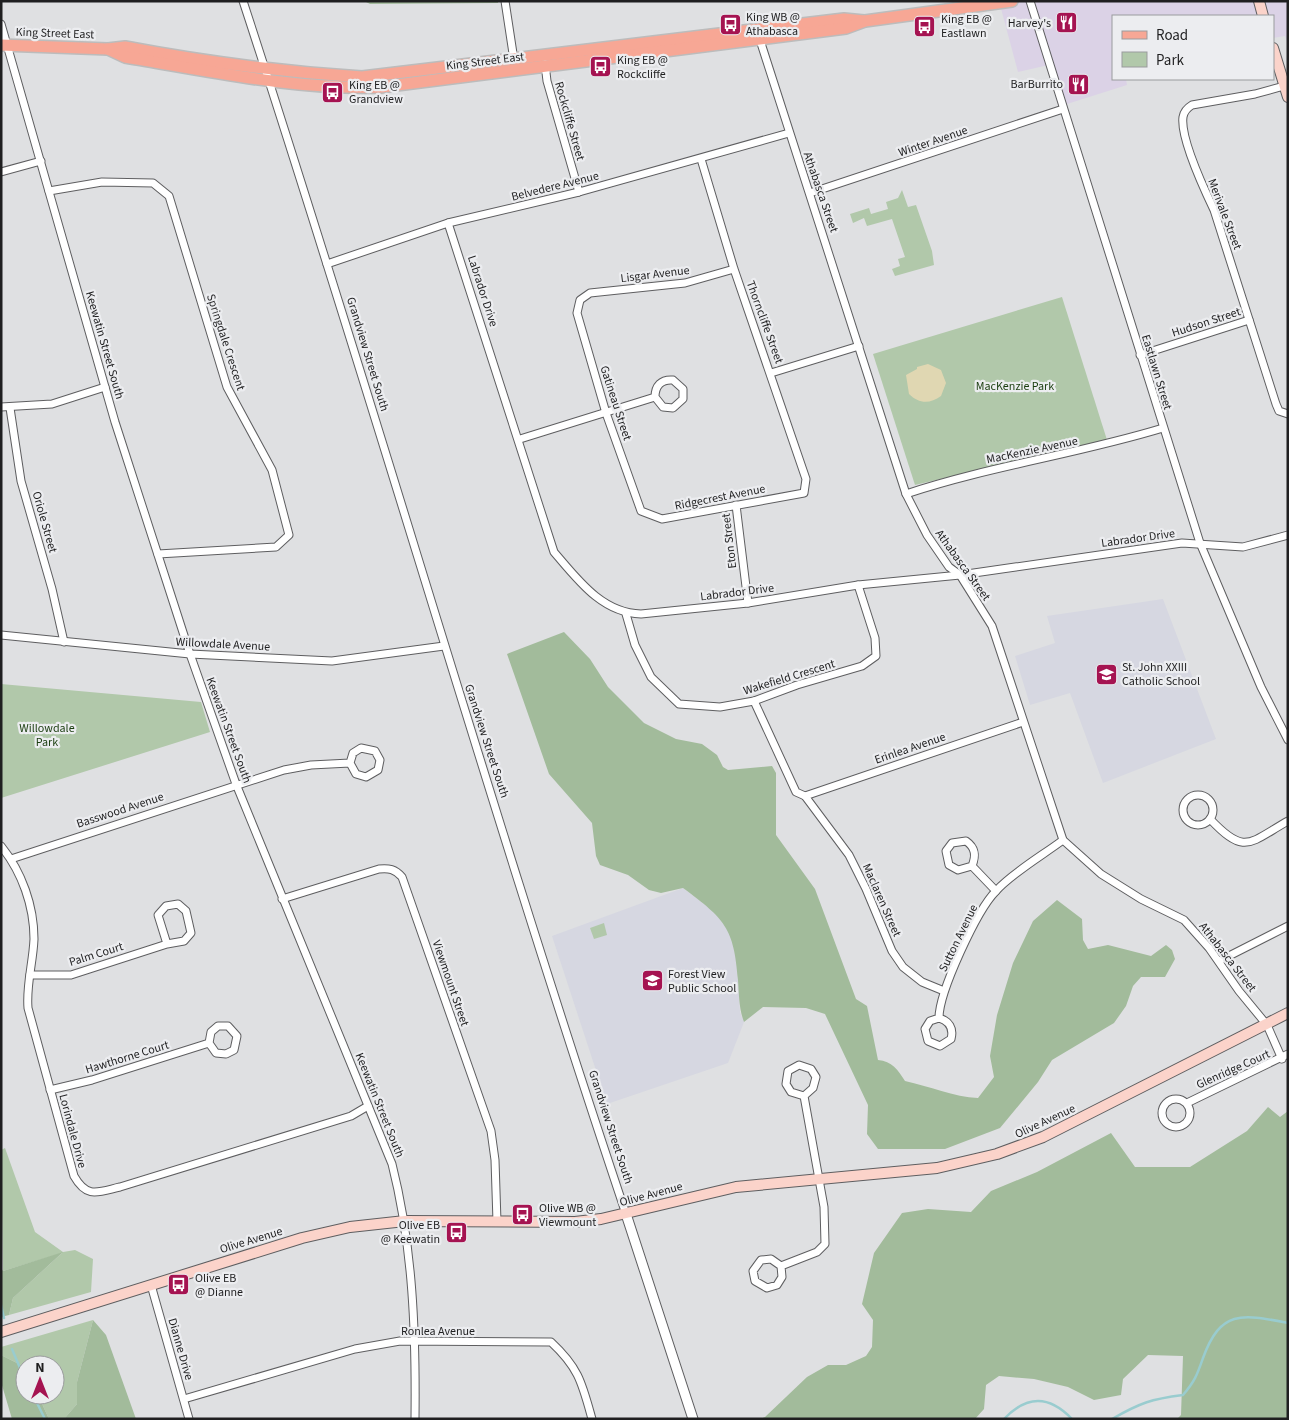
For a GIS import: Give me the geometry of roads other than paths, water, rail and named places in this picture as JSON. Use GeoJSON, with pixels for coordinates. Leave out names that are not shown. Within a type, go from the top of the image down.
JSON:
{"type":"FeatureCollection","features":[{"type":"Feature","properties":{"kind":"main road","name":"King Street East"},"geometry":{"type":"LineString","coordinates":[[4,45],[108,49],[125,47],[265,69],[317,75],[362,77],[545,62],[758,34],[844,19],[865,22],[1012,1]]}},
{"type":"Feature","properties":{"kind":"main road"},"geometry":{"type":"LineString","coordinates":[[1259,1],[1263,15]]}},
{"type":"Feature","properties":{"kind":"main road","name":"King Street East"},"geometry":{"type":"LineString","coordinates":[[108,49],[125,57],[268,81],[354,88],[381,87],[515,65]]}},
{"type":"Feature","properties":{"kind":"main road"},"geometry":{"type":"LineString","coordinates":[[1274,51],[1288,97]]}},
{"type":"Feature","properties":{"kind":"main road","name":"Olive Avenue"},"geometry":{"type":"LineString","coordinates":[[1,1332],[323,1232],[359,1225],[404,1221],[575,1222],[626,1214],[736,1187],[937,1168],[969,1162],[1018,1147],[1288,1013]]}},
{"type":"Feature","properties":{"kind":"street","name":"Grandview Street South"},"geometry":{"type":"LineString","coordinates":[[243,1],[327,264],[444,646],[691,1418]]}},
{"type":"Feature","properties":{"kind":"street"},"geometry":{"type":"LineString","coordinates":[[505,1],[515,65]]}},
{"type":"Feature","properties":{"kind":"street","name":"Eastlawn Street"},"geometry":{"type":"LineString","coordinates":[[1030,1],[1200,543],[1261,687],[1288,740]]}},
{"type":"Feature","properties":{"kind":"street","name":"Keewatin Street South"},"geometry":{"type":"LineString","coordinates":[[1,24],[4,45],[41,161],[105,387],[190,654],[236,784],[392,1164],[404,1221],[416,1341],[415,1419]]}},
{"type":"Feature","properties":{"kind":"street","name":"Athabasca Street"},"geometry":{"type":"LineString","coordinates":[[758,34],[906,494],[927,535],[949,567],[960,575],[992,626],[1063,840],[1101,874],[1141,899],[1184,920],[1219,961],[1239,991],[1267,1024],[1285,1057]]}},
{"type":"Feature","properties":{"kind":"street","name":"Rockcliffe Street"},"geometry":{"type":"LineString","coordinates":[[545,62],[547,81],[579,192]]}},
{"type":"Feature","properties":{"kind":"street","name":"Merivale Street"},"geometry":{"type":"LineString","coordinates":[[1284,86],[1254,94],[1192,105],[1183,115],[1185,134],[1200,180],[1214,210],[1276,404],[1280,411],[1288,414]]}},
{"type":"Feature","properties":{"kind":"street","name":"Winter Avenue"},"geometry":{"type":"LineString","coordinates":[[810,193],[1063,109]]}},
{"type":"Feature","properties":{"kind":"street","name":"Belvedere Avenue"},"geometry":{"type":"LineString","coordinates":[[327,264],[448,223],[579,192],[789,133]]}},
{"type":"Feature","properties":{"kind":"street","name":"Thorncliffe Street"},"geometry":{"type":"LineString","coordinates":[[701,159],[734,269],[806,480],[804,492]]}},
{"type":"Feature","properties":{"kind":"street"},"geometry":{"type":"LineString","coordinates":[[1,172],[41,161]]}},
{"type":"Feature","properties":{"kind":"street","name":"Springdale Crescent"},"geometry":{"type":"LineString","coordinates":[[49,191],[102,182],[153,184],[169,196],[227,387],[272,470],[289,535],[276,548],[158,554]]}},
{"type":"Feature","properties":{"kind":"street","name":"Labrador Drive"},"geometry":{"type":"LineString","coordinates":[[448,223],[520,439],[554,552],[589,591],[611,608],[626,614],[748,603],[858,585],[960,575],[1182,543],[1244,548],[1288,535]]}},
{"type":"Feature","properties":{"kind":"street","name":"Lisgar Avenue"},"geometry":{"type":"LineString","coordinates":[[580,300],[590,293],[685,284],[734,269]]}},
{"type":"Feature","properties":{"kind":"street","name":"Gatineau Street"},"geometry":{"type":"LineString","coordinates":[[580,300],[577,313],[606,413],[641,511]]}},
{"type":"Feature","properties":{"kind":"street","name":"Hudson Street"},"geometry":{"type":"LineString","coordinates":[[1140,355],[1249,320]]}},
{"type":"Feature","properties":{"kind":"street"},"geometry":{"type":"LineString","coordinates":[[771,373],[859,346]]}},
{"type":"Feature","properties":{"kind":"street"},"geometry":{"type":"LineString","coordinates":[[668,380],[677,382],[683,389],[683,399],[673,408],[664,407],[655,397],[656,387],[668,380]]}},
{"type":"Feature","properties":{"kind":"street"},"geometry":{"type":"LineString","coordinates":[[1,407],[10,408],[52,404],[105,387]]}},
{"type":"Feature","properties":{"kind":"street"},"geometry":{"type":"LineString","coordinates":[[520,439],[655,397]]}},
{"type":"Feature","properties":{"kind":"street","name":"Oriole Street"},"geometry":{"type":"LineString","coordinates":[[10,408],[21,482],[52,589],[64,642]]}},
{"type":"Feature","properties":{"kind":"street","name":"MacKenzie Avenue"},"geometry":{"type":"LineString","coordinates":[[906,494],[949,480],[1106,445],[1163,428]]}},
{"type":"Feature","properties":{"kind":"street","name":"Ridgecrest Avenue"},"geometry":{"type":"LineString","coordinates":[[641,511],[662,519],[804,492]]}},
{"type":"Feature","properties":{"kind":"street","name":"Eton Street"},"geometry":{"type":"LineString","coordinates":[[736,505],[748,603]]}},
{"type":"Feature","properties":{"kind":"street","name":"Wakefield Crescent"},"geometry":{"type":"LineString","coordinates":[[626,614],[635,645],[651,677],[679,704],[720,707],[754,701],[797,685],[862,666],[876,656],[875,638],[858,585]]}},
{"type":"Feature","properties":{"kind":"street","name":"Willowdale Avenue"},"geometry":{"type":"LineString","coordinates":[[1,635],[190,654],[332,661],[444,646]]}},
{"type":"Feature","properties":{"kind":"street","name":"Maclaren Street"},"geometry":{"type":"LineString","coordinates":[[754,701],[796,792],[805,796],[849,856],[866,889],[892,951],[903,967],[922,982],[944,991]]}},
{"type":"Feature","properties":{"kind":"street","name":"Erinlea Avenue"},"geometry":{"type":"LineString","coordinates":[[805,796],[1023,722]]}},
{"type":"Feature","properties":{"kind":"street"},"geometry":{"type":"LineString","coordinates":[[361,748],[375,751],[380,760],[378,770],[366,777],[356,774],[350,763],[353,753],[361,748]]}},
{"type":"Feature","properties":{"kind":"street","name":"Basswood Avenue"},"geometry":{"type":"LineString","coordinates":[[11,859],[236,784],[284,770],[311,765],[350,763]]}},
{"type":"Feature","properties":{"kind":"street"},"geometry":{"type":"LineString","coordinates":[[1194,795],[1204,796],[1212,809],[1210,819],[1197,825],[1188,822],[1183,809],[1186,800],[1194,795]]}},
{"type":"Feature","properties":{"kind":"street"},"geometry":{"type":"LineString","coordinates":[[1210,819],[1233,840],[1242,844],[1288,821]]}},
{"type":"Feature","properties":{"kind":"street","name":"Sutton Avenue"},"geometry":{"type":"LineString","coordinates":[[939,1018],[944,991],[976,921],[996,891],[1063,840]]}},
{"type":"Feature","properties":{"kind":"street"},"geometry":{"type":"LineString","coordinates":[[966,841],[973,847],[975,857],[972,866],[958,870],[949,865],[946,856],[952,843],[966,841]]}},
{"type":"Feature","properties":{"kind":"street","name":"Lorindale Drive"},"geometry":{"type":"LineString","coordinates":[[1,846],[11,859],[24,884],[32,917],[34,940],[27,992],[28,1008],[74,1176],[81,1188],[94,1193],[120,1187],[351,1116],[368,1106]]}},
{"type":"Feature","properties":{"kind":"street"},"geometry":{"type":"LineString","coordinates":[[972,866],[996,891]]}},
{"type":"Feature","properties":{"kind":"street","name":"Viewmount Street"},"geometry":{"type":"LineString","coordinates":[[282,899],[379,869],[389,868],[402,877],[491,1131],[495,1160],[497,1222]]}},
{"type":"Feature","properties":{"kind":"street","name":"Palm Court"},"geometry":{"type":"LineString","coordinates":[[30,975],[71,974],[167,944],[184,941],[191,933],[186,911],[178,904],[166,906],[158,915],[167,944]]}},
{"type":"Feature","properties":{"kind":"street"},"geometry":{"type":"LineString","coordinates":[[1219,961],[1288,926]]}},
{"type":"Feature","properties":{"kind":"street"},"geometry":{"type":"LineString","coordinates":[[939,1018],[947,1022],[952,1030],[948,1042],[940,1046],[928,1042],[924,1033],[927,1024],[939,1018]]}},
{"type":"Feature","properties":{"kind":"street"},"geometry":{"type":"LineString","coordinates":[[218,1026],[228,1026],[238,1036],[234,1050],[226,1054],[216,1053],[209,1043],[211,1032],[218,1026]]}},
{"type":"Feature","properties":{"kind":"street","name":"Hawthorne Court"},"geometry":{"type":"LineString","coordinates":[[50,1090],[92,1080],[209,1043]]}},
{"type":"Feature","properties":{"kind":"street","name":"Glenridge Court"},"geometry":{"type":"LineString","coordinates":[[1187,1103],[1190,1116],[1186,1124],[1172,1127],[1164,1122],[1161,1113],[1165,1104],[1173,1099],[1187,1103],[1285,1057]]}},
{"type":"Feature","properties":{"kind":"street"},"geometry":{"type":"LineString","coordinates":[[799,1065],[811,1069],[816,1077],[813,1088],[804,1096],[791,1092],[786,1084],[788,1071],[799,1065]]}},
{"type":"Feature","properties":{"kind":"street"},"geometry":{"type":"LineString","coordinates":[[781,1266],[817,1252],[825,1244],[824,1207],[804,1096]]}},
{"type":"Feature","properties":{"kind":"street"},"geometry":{"type":"LineString","coordinates":[[771,1259],[781,1266],[782,1277],[777,1285],[762,1287],[755,1281],[754,1267],[761,1260],[771,1259]]}},
{"type":"Feature","properties":{"kind":"street","name":"Dianne Drive"},"geometry":{"type":"LineString","coordinates":[[150,1285],[189,1419]]}},
{"type":"Feature","properties":{"kind":"street","name":"Ronlea Avenue"},"geometry":{"type":"LineString","coordinates":[[184,1399],[355,1350],[400,1341],[551,1342],[570,1360],[582,1383],[592,1419]]}},
{"type":"Feature","properties":{"kind":"waterway"},"geometry":{"type":"LineString","coordinates":[[1,1305],[4,1318]]}},
{"type":"Feature","properties":{"kind":"waterway"},"geometry":{"type":"LineString","coordinates":[[1112,1419],[1146,1402],[1183,1395],[1195,1378],[1210,1342],[1217,1331],[1226,1323],[1246,1317],[1288,1323]]}},
{"type":"Feature","properties":{"kind":"waterway"},"geometry":{"type":"LineString","coordinates":[[12,1349],[15,1356]]}},
{"type":"Feature","properties":{"kind":"waterway"},"geometry":{"type":"LineString","coordinates":[[1004,1419],[1021,1405],[1038,1401],[1055,1406],[1072,1419]]}},
{"type":"Feature","properties":{"kind":"waterway"},"geometry":{"type":"LineString","coordinates":[[38,1405],[45,1419]]}},
{"type":"Feature","properties":{"kind":"place","name":"Harvey's"},"geometry":{"type":"Point","coordinates":[1067,23]}},
{"type":"Feature","properties":{"kind":"place","name":"King WB @ Athabasca"},"geometry":{"type":"Point","coordinates":[730,24]}},
{"type":"Feature","properties":{"kind":"place","name":"King EB @ Eastlawn"},"geometry":{"type":"Point","coordinates":[925,26]}},
{"type":"Feature","properties":{"kind":"place","name":"King EB @ Rockcliffe"},"geometry":{"type":"Point","coordinates":[601,67]}},
{"type":"Feature","properties":{"kind":"place","name":"BarBurrito"},"geometry":{"type":"Point","coordinates":[1079,84]}},
{"type":"Feature","properties":{"kind":"place","name":"King EB @ Grandview"},"geometry":{"type":"Point","coordinates":[333,92]}},
{"type":"Feature","properties":{"kind":"place","name":"St. John XXIII Catholic School"},"geometry":{"type":"Point","coordinates":[1106,674]}},
{"type":"Feature","properties":{"kind":"place","name":"Forest View Public School"},"geometry":{"type":"Point","coordinates":[652,981]}},
{"type":"Feature","properties":{"kind":"place","name":"Olive WB @ Viewmount"},"geometry":{"type":"Point","coordinates":[523,1215]}},
{"type":"Feature","properties":{"kind":"place","name":"Olive EB @ Keewatin"},"geometry":{"type":"Point","coordinates":[456,1232]}},
{"type":"Feature","properties":{"kind":"place","name":"Olive EB @ Dianne"},"geometry":{"type":"Point","coordinates":[179,1285]}},
{"type":"Feature","properties":{"kind":"park label","name":"MacKenzie Park"},"geometry":{"type":"Point","coordinates":[1015,386]}},
{"type":"Feature","properties":{"kind":"park label","name":"Willowdale Park"},"geometry":{"type":"Point","coordinates":[47,735]}}]}
